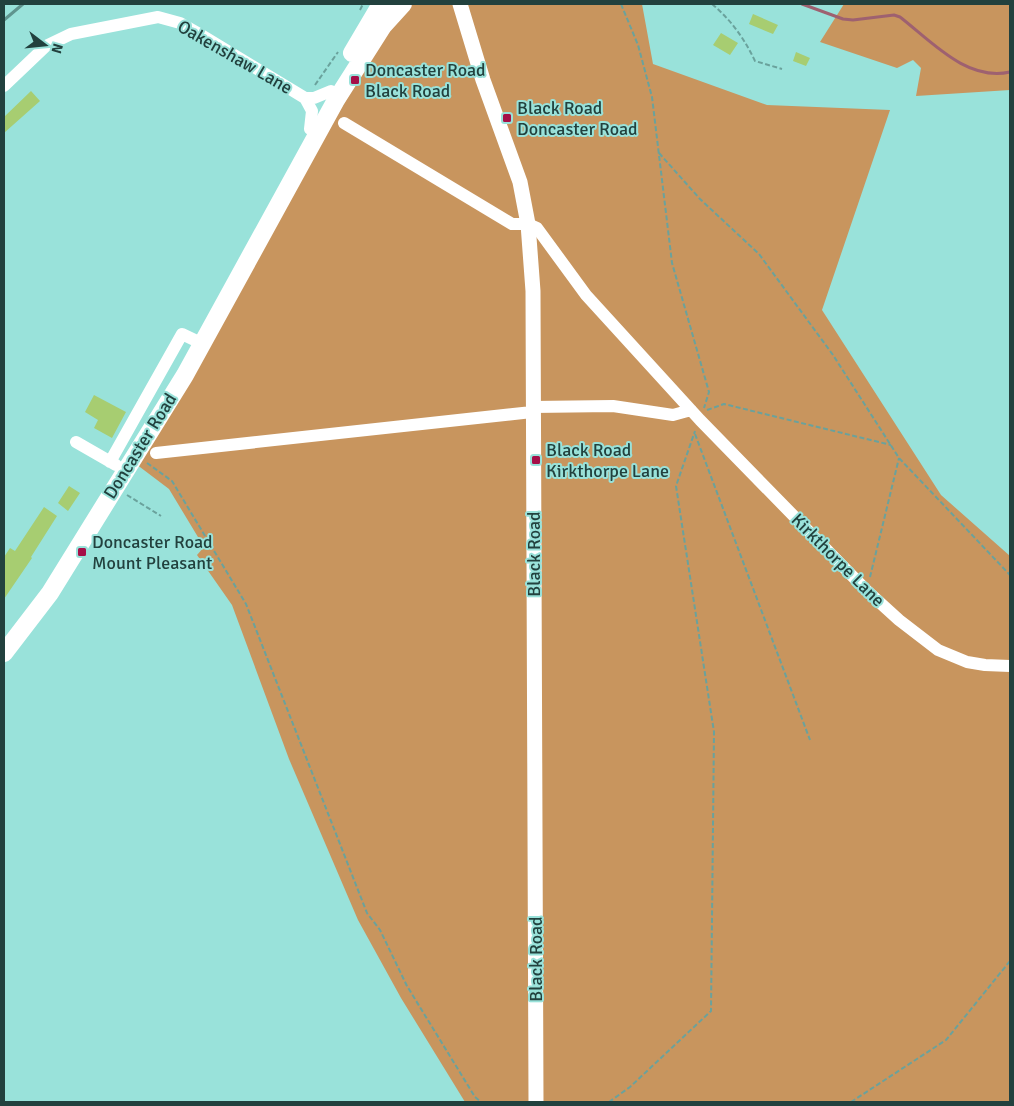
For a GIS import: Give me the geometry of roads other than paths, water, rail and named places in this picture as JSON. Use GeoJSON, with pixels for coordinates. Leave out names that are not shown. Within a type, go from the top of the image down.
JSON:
{"type":"FeatureCollection","features":[{"type":"Feature","properties":{"kind":"highway","name":"Doncaster Road"},"geometry":{"type":"LineString","coordinates":[[263,230],[310,130],[312,104],[333,95],[379,32],[403,4]]}},
{"type":"Feature","properties":{"kind":"highway","name":"Doncaster Road"},"geometry":{"type":"LineString","coordinates":[[4,653],[50,593],[114,488],[117,466],[203,344],[333,95],[370,8]]}},
{"type":"Feature","properties":{"kind":"main road","name":"Black Road"},"geometry":{"type":"LineString","coordinates":[[462,7],[483,80],[520,182],[528,224],[533,291],[536,1102]]}},
{"type":"Feature","properties":{"kind":"street","name":"Oakenshaw Lane"},"geometry":{"type":"LineString","coordinates":[[4,86],[46,46],[71,34],[158,17],[180,23],[201,34],[312,104]]}},
{"type":"Feature","properties":{"kind":"street"},"geometry":{"type":"LineString","coordinates":[[344,123],[512,224],[528,224]]}},
{"type":"Feature","properties":{"kind":"street","name":"Kirkthorpe Lane"},"geometry":{"type":"LineString","coordinates":[[528,224],[537,228],[586,295],[700,420],[866,590],[899,620],[938,650],[967,662],[1010,666]]}},
{"type":"Feature","properties":{"kind":"street"},"geometry":{"type":"LineString","coordinates":[[156,453],[532,409],[613,406],[673,415],[691,410]]}},
{"type":"Feature","properties":{"kind":"street"},"geometry":{"type":"LineString","coordinates":[[76,442],[117,466]]}},
{"type":"Feature","properties":{"kind":"waterway"},"geometry":{"type":"LineString","coordinates":[[802,4],[843,19],[853,20],[894,15],[900,17],[937,48],[964,65],[979,71],[994,73],[1010,72]]}},
{"type":"Feature","properties":{"kind":"railway"},"geometry":{"type":"LineString","coordinates":[[4,20],[23,4]]}},
{"type":"Feature","properties":{"kind":"place","name":"Doncaster Road Black Road"},"geometry":{"type":"Point","coordinates":[355,80]}},
{"type":"Feature","properties":{"kind":"place","name":"Black Road Doncaster Road"},"geometry":{"type":"Point","coordinates":[507,118]}},
{"type":"Feature","properties":{"kind":"place","name":"Black Road Kirkthorpe Lane"},"geometry":{"type":"Point","coordinates":[536,460]}},
{"type":"Feature","properties":{"kind":"place","name":"Doncaster Road Mount Pleasant"},"geometry":{"type":"Point","coordinates":[82,552]}}]}
